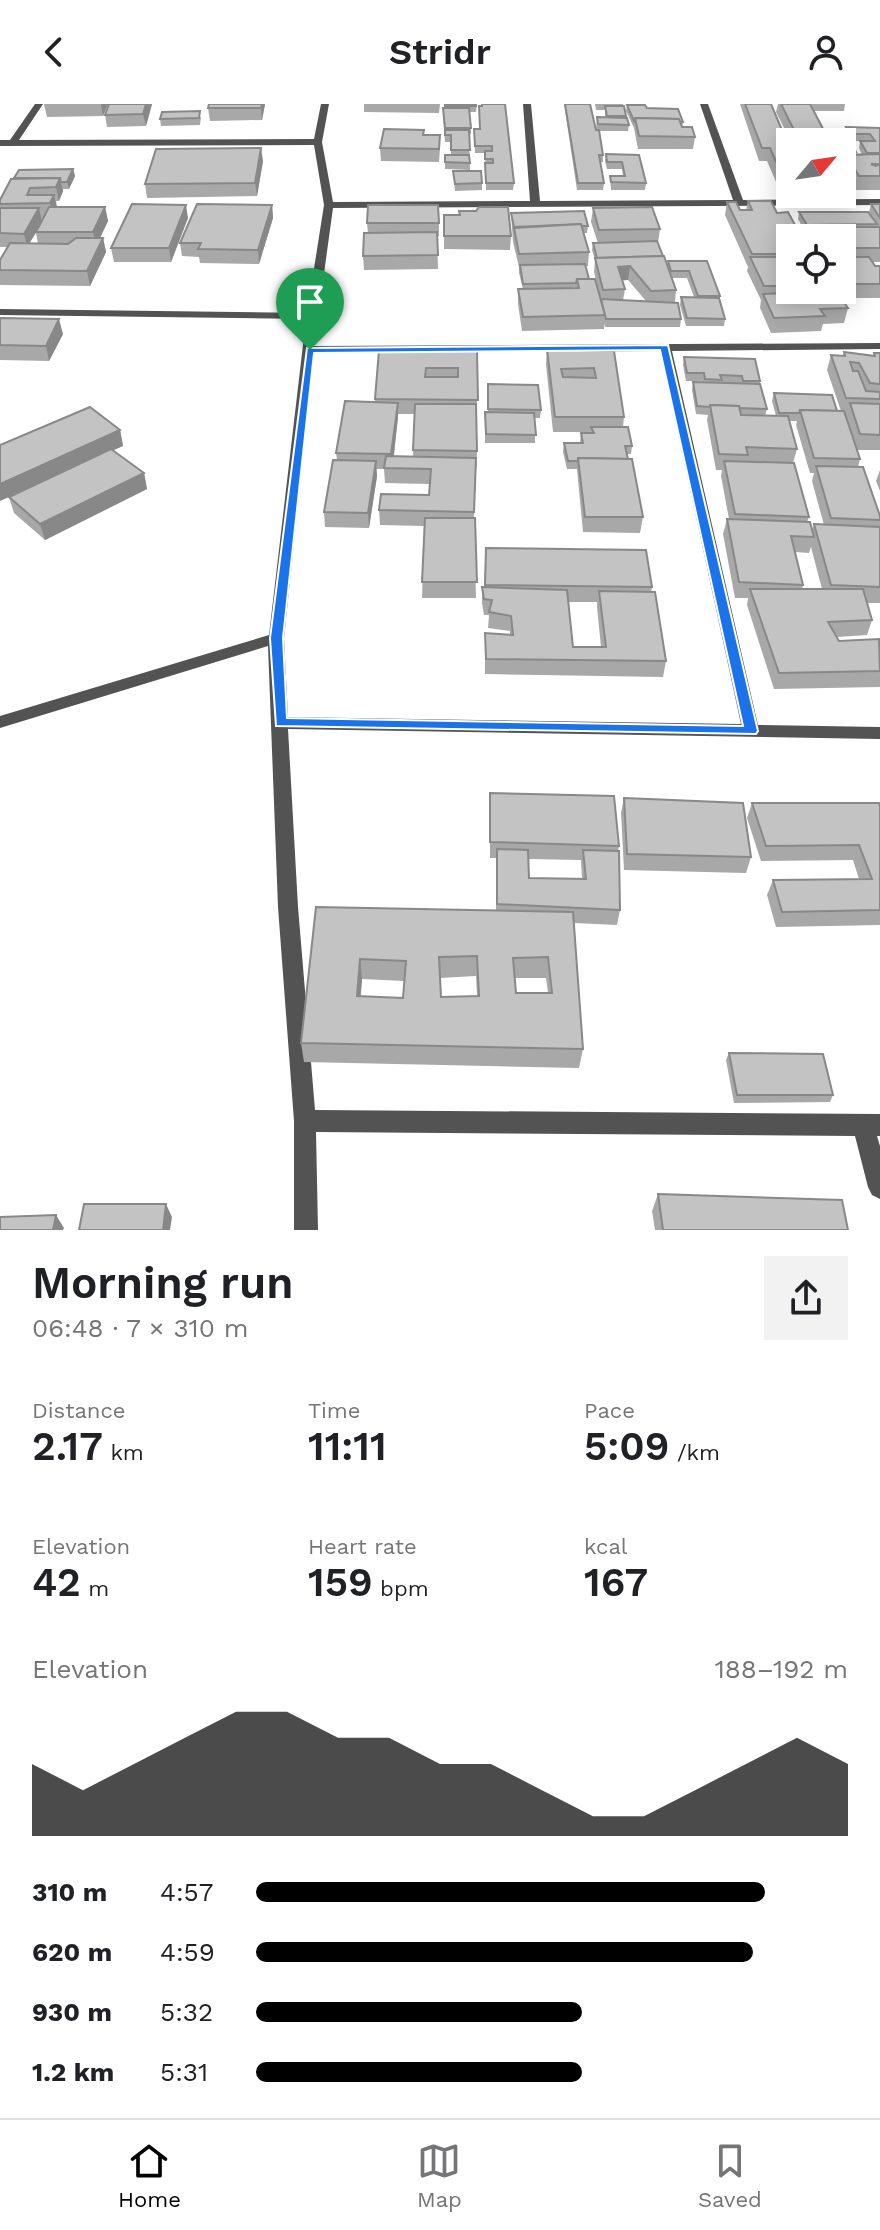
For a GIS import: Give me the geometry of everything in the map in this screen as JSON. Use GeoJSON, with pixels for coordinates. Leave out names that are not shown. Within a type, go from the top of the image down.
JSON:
{"type":"FeatureCollection","features":[{"type":"Feature","properties":{"kind":"street"},"geometry":{"type":"LineString","coordinates":[[13,143],[39,104]]}},
{"type":"Feature","properties":{"kind":"street"},"geometry":{"type":"LineString","coordinates":[[306,1230],[305,1121],[288,907],[276,638],[312,316],[329,205],[318,142],[325,104]]}},
{"type":"Feature","properties":{"kind":"street"},"geometry":{"type":"LineString","coordinates":[[527,104],[535,205]]}},
{"type":"Feature","properties":{"kind":"street"},"geometry":{"type":"LineString","coordinates":[[704,104],[739,203]]}},
{"type":"Feature","properties":{"kind":"street"},"geometry":{"type":"LineString","coordinates":[[0,143],[318,142]]}},
{"type":"Feature","properties":{"kind":"street"},"geometry":{"type":"LineString","coordinates":[[329,205],[880,202]]}},
{"type":"Feature","properties":{"kind":"street"},"geometry":{"type":"LineString","coordinates":[[0,312],[312,316]]}},
{"type":"Feature","properties":{"kind":"street"},"geometry":{"type":"LineString","coordinates":[[310,350],[880,346]]}},
{"type":"Feature","properties":{"kind":"street"},"geometry":{"type":"LineString","coordinates":[[665,347],[751,731]]}},
{"type":"Feature","properties":{"kind":"street"},"geometry":{"type":"LineString","coordinates":[[0,722],[276,638]]}},
{"type":"Feature","properties":{"kind":"street"},"geometry":{"type":"LineString","coordinates":[[280,723],[880,733]]}},
{"type":"Feature","properties":{"kind":"street"},"geometry":{"type":"LineString","coordinates":[[305,1121],[871,1125],[880,1187]]}},
{"type":"Feature","properties":{"kind":"building"},"geometry":{"type":"Polygon","coordinates":[[[109,104],[146,104],[143,114],[105,115],[109,104]]]}},
{"type":"Feature","properties":{"kind":"building"},"geometry":{"type":"Polygon","coordinates":[[[209,104],[262,104],[261,108],[208,108],[209,104]]]}},
{"type":"Feature","properties":{"kind":"building"},"geometry":{"type":"Polygon","coordinates":[[[476,104],[476,106],[445,106],[476,104]]]}},
{"type":"Feature","properties":{"kind":"building"},"geometry":{"type":"Polygon","coordinates":[[[505,104],[514,183],[486,183],[485,163],[493,163],[493,159],[485,159],[485,151],[492,151],[492,146],[475,146],[474,129],[480,129],[479,106],[505,104]]]}},
{"type":"Feature","properties":{"kind":"building"},"geometry":{"type":"Polygon","coordinates":[[[565,104],[590,104],[596,130],[599,130],[604,183],[578,183],[565,104]]]}},
{"type":"Feature","properties":{"kind":"building"},"geometry":{"type":"Polygon","coordinates":[[[745,104],[771,104],[781,128],[776,128],[776,161],[770,148],[762,148],[745,104]]]}},
{"type":"Feature","properties":{"kind":"building"},"geometry":{"type":"Polygon","coordinates":[[[781,104],[810,104],[823,128],[793,128],[781,104]]]}},
{"type":"Feature","properties":{"kind":"building"},"geometry":{"type":"Polygon","coordinates":[[[627,105],[678,109],[683,122],[679,119],[635,118],[634,121],[627,105]]]}},
{"type":"Feature","properties":{"kind":"building"},"geometry":{"type":"Polygon","coordinates":[[[605,106],[624,106],[626,116],[607,116],[605,106]]]}},
{"type":"Feature","properties":{"kind":"building"},"geometry":{"type":"Polygon","coordinates":[[[443,108],[469,108],[471,128],[445,128],[443,108]]]}},
{"type":"Feature","properties":{"kind":"building"},"geometry":{"type":"Polygon","coordinates":[[[200,111],[199,118],[160,119],[162,112],[200,111]]]}},
{"type":"Feature","properties":{"kind":"building"},"geometry":{"type":"Polygon","coordinates":[[[597,117],[627,118],[629,125],[598,124],[597,117]]]}},
{"type":"Feature","properties":{"kind":"building"},"geometry":{"type":"Polygon","coordinates":[[[635,118],[679,119],[682,127],[692,127],[695,137],[639,136],[635,118]]]}},
{"type":"Feature","properties":{"kind":"building"},"geometry":{"type":"Polygon","coordinates":[[[846,127],[880,128],[880,153],[867,153],[860,141],[875,141],[870,134],[856,134],[856,128],[846,127]]]}},
{"type":"Feature","properties":{"kind":"building"},"geometry":{"type":"Polygon","coordinates":[[[384,129],[424,130],[423,135],[440,135],[439,149],[380,148],[384,129]]]}},
{"type":"Feature","properties":{"kind":"building"},"geometry":{"type":"Polygon","coordinates":[[[445,130],[469,130],[470,150],[451,150],[451,135],[445,135],[445,130]]]}},
{"type":"Feature","properties":{"kind":"building"},"geometry":{"type":"Polygon","coordinates":[[[261,148],[255,183],[145,184],[156,149],[261,148]]]}},
{"type":"Feature","properties":{"kind":"building"},"geometry":{"type":"Polygon","coordinates":[[[606,154],[639,155],[646,183],[611,182],[610,176],[625,176],[622,162],[607,162],[606,154]]]}},
{"type":"Feature","properties":{"kind":"building"},"geometry":{"type":"Polygon","coordinates":[[[880,154],[880,164],[880,176],[859,176],[856,155],[880,154]]]}},
{"type":"Feature","properties":{"kind":"building"},"geometry":{"type":"Polygon","coordinates":[[[445,155],[469,155],[470,163],[445,162],[445,155]]]}},
{"type":"Feature","properties":{"kind":"building"},"geometry":{"type":"Polygon","coordinates":[[[73,169],[67,182],[61,182],[60,178],[14,178],[19,170],[73,169]]]}},
{"type":"Feature","properties":{"kind":"building"},"geometry":{"type":"Polygon","coordinates":[[[453,171],[481,171],[482,183],[455,184],[453,171]]]}},
{"type":"Feature","properties":{"kind":"building"},"geometry":{"type":"Polygon","coordinates":[[[60,178],[56,187],[30,188],[27,195],[54,195],[50,203],[0,204],[11,179],[60,178]]]}},
{"type":"Feature","properties":{"kind":"building"},"geometry":{"type":"Polygon","coordinates":[[[748,201],[771,201],[777,213],[788,212],[794,224],[776,224],[776,254],[752,254],[727,202],[736,202],[740,210],[752,210],[748,201]]]}},
{"type":"Feature","properties":{"kind":"building"},"geometry":{"type":"Polygon","coordinates":[[[132,204],[186,205],[169,248],[111,248],[132,204]]]}},
{"type":"Feature","properties":{"kind":"building"},"geometry":{"type":"Polygon","coordinates":[[[197,204],[272,205],[258,250],[198,249],[201,243],[180,243],[197,204]]]}},
{"type":"Feature","properties":{"kind":"building"},"geometry":{"type":"Polygon","coordinates":[[[871,204],[880,204],[880,218],[871,204]]]}},
{"type":"Feature","properties":{"kind":"building"},"geometry":{"type":"Polygon","coordinates":[[[368,205],[438,205],[439,223],[367,223],[368,205]]]}},
{"type":"Feature","properties":{"kind":"building"},"geometry":{"type":"Polygon","coordinates":[[[49,207],[105,207],[93,232],[36,232],[49,207]]]}},
{"type":"Feature","properties":{"kind":"building"},"geometry":{"type":"Polygon","coordinates":[[[479,207],[508,207],[511,236],[444,236],[444,215],[460,215],[459,211],[476,211],[479,207]]]}},
{"type":"Feature","properties":{"kind":"building"},"geometry":{"type":"Polygon","coordinates":[[[652,207],[660,229],[599,230],[593,208],[652,207]]]}},
{"type":"Feature","properties":{"kind":"building"},"geometry":{"type":"Polygon","coordinates":[[[0,208],[39,208],[24,234],[0,233],[0,208]]]}},
{"type":"Feature","properties":{"kind":"building"},"geometry":{"type":"Polygon","coordinates":[[[584,211],[588,226],[514,227],[511,213],[584,211]]]}},
{"type":"Feature","properties":{"kind":"building"},"geometry":{"type":"Polygon","coordinates":[[[799,212],[868,212],[877,224],[856,224],[806,224],[799,212]]]}},
{"type":"Feature","properties":{"kind":"building"},"geometry":{"type":"Polygon","coordinates":[[[581,224],[589,252],[519,254],[514,228],[581,224]]]}},
{"type":"Feature","properties":{"kind":"building"},"geometry":{"type":"Polygon","coordinates":[[[856,227],[880,227],[880,248],[856,248],[856,227]]]}},
{"type":"Feature","properties":{"kind":"building"},"geometry":{"type":"Polygon","coordinates":[[[437,232],[438,255],[363,256],[364,233],[437,232]]]}},
{"type":"Feature","properties":{"kind":"building"},"geometry":{"type":"Polygon","coordinates":[[[76,238],[103,238],[87,271],[0,270],[0,260],[10,243],[68,244],[76,238]]]}},
{"type":"Feature","properties":{"kind":"building"},"geometry":{"type":"Polygon","coordinates":[[[657,241],[663,256],[597,258],[593,243],[657,241]]]}},
{"type":"Feature","properties":{"kind":"building"},"geometry":{"type":"Polygon","coordinates":[[[664,256],[676,290],[651,291],[630,266],[618,267],[625,289],[603,290],[595,258],[664,256]]]}},
{"type":"Feature","properties":{"kind":"building"},"geometry":{"type":"Polygon","coordinates":[[[750,257],[776,257],[776,286],[764,286],[750,257]]]}},
{"type":"Feature","properties":{"kind":"building"},"geometry":{"type":"Polygon","coordinates":[[[856,257],[869,257],[875,266],[880,266],[880,284],[856,284],[856,257]]]}},
{"type":"Feature","properties":{"kind":"building"},"geometry":{"type":"Polygon","coordinates":[[[668,261],[707,261],[720,296],[698,296],[689,271],[671,271],[668,261]]]}},
{"type":"Feature","properties":{"kind":"building"},"geometry":{"type":"Polygon","coordinates":[[[585,264],[589,279],[577,279],[576,283],[523,284],[520,265],[585,264]]]}},
{"type":"Feature","properties":{"kind":"building"},"geometry":{"type":"Polygon","coordinates":[[[577,279],[595,279],[605,315],[523,317],[518,289],[579,288],[577,279]]]}},
{"type":"Feature","properties":{"kind":"building"},"geometry":{"type":"Polygon","coordinates":[[[776,293],[776,304],[845,304],[848,308],[820,309],[825,316],[774,318],[763,294],[776,293]]]}},
{"type":"Feature","properties":{"kind":"building"},"geometry":{"type":"Polygon","coordinates":[[[681,297],[719,298],[725,319],[687,318],[681,297]]]}},
{"type":"Feature","properties":{"kind":"building"},"geometry":{"type":"Polygon","coordinates":[[[601,299],[678,303],[681,319],[606,319],[601,299]]]}},
{"type":"Feature","properties":{"kind":"building"},"geometry":{"type":"Polygon","coordinates":[[[0,318],[59,319],[46,346],[0,345],[0,318]]]}},
{"type":"Feature","properties":{"kind":"building"},"geometry":{"type":"Polygon","coordinates":[[[547,349],[614,351],[624,417],[555,417],[547,349]],[[594,368],[561,369],[563,377],[596,378],[594,368]]]}},
{"type":"Feature","properties":{"kind":"building"},"geometry":{"type":"Polygon","coordinates":[[[379,350],[477,351],[478,400],[375,399],[379,350]],[[426,368],[425,377],[458,377],[458,368],[426,368]]]}},
{"type":"Feature","properties":{"kind":"building"},"geometry":{"type":"Polygon","coordinates":[[[844,352],[875,356],[874,353],[880,353],[880,384],[870,383],[859,363],[850,362],[853,371],[858,371],[866,391],[880,392],[880,399],[846,398],[831,355],[845,356],[844,352]]]}},
{"type":"Feature","properties":{"kind":"building"},"geometry":{"type":"Polygon","coordinates":[[[684,357],[755,359],[760,381],[743,381],[742,376],[720,375],[722,380],[705,379],[704,373],[687,373],[684,357]]]}},
{"type":"Feature","properties":{"kind":"building"},"geometry":{"type":"Polygon","coordinates":[[[693,382],[760,384],[767,409],[697,406],[693,382]]]}},
{"type":"Feature","properties":{"kind":"building"},"geometry":{"type":"Polygon","coordinates":[[[488,384],[538,385],[541,410],[488,409],[488,384]]]}},
{"type":"Feature","properties":{"kind":"building"},"geometry":{"type":"Polygon","coordinates":[[[774,393],[832,395],[837,411],[779,413],[774,393]]]}},
{"type":"Feature","properties":{"kind":"building"},"geometry":{"type":"Polygon","coordinates":[[[345,401],[398,403],[391,454],[336,453],[345,401]]]}},
{"type":"Feature","properties":{"kind":"building"},"geometry":{"type":"Polygon","coordinates":[[[850,403],[880,404],[880,435],[860,434],[850,403]]]}},
{"type":"Feature","properties":{"kind":"building"},"geometry":{"type":"Polygon","coordinates":[[[415,404],[476,404],[477,451],[413,450],[415,404]]]}},
{"type":"Feature","properties":{"kind":"building"},"geometry":{"type":"Polygon","coordinates":[[[710,405],[739,406],[741,415],[788,416],[797,449],[746,447],[748,455],[719,454],[710,405]]]}},
{"type":"Feature","properties":{"kind":"building"},"geometry":{"type":"Polygon","coordinates":[[[90,407],[120,430],[0,484],[0,445],[90,407]]]}},
{"type":"Feature","properties":{"kind":"building"},"geometry":{"type":"Polygon","coordinates":[[[800,410],[844,411],[860,459],[814,458],[800,410]]]}},
{"type":"Feature","properties":{"kind":"building"},"geometry":{"type":"Polygon","coordinates":[[[485,412],[534,413],[536,435],[486,434],[485,412]]]}},
{"type":"Feature","properties":{"kind":"building"},"geometry":{"type":"Polygon","coordinates":[[[591,427],[628,427],[632,446],[625,446],[628,459],[578,458],[578,461],[568,461],[564,443],[583,443],[581,433],[594,433],[591,427]]]}},
{"type":"Feature","properties":{"kind":"building"},"geometry":{"type":"Polygon","coordinates":[[[111,449],[144,473],[40,524],[9,497],[111,449]]]}},
{"type":"Feature","properties":{"kind":"building"},"geometry":{"type":"Polygon","coordinates":[[[386,456],[476,458],[474,512],[379,510],[381,494],[429,495],[431,469],[384,468],[386,456]]]}},
{"type":"Feature","properties":{"kind":"building"},"geometry":{"type":"Polygon","coordinates":[[[578,458],[632,459],[643,517],[585,517],[578,458]]]}},
{"type":"Feature","properties":{"kind":"building"},"geometry":{"type":"Polygon","coordinates":[[[333,460],[376,461],[368,513],[324,512],[333,460]]]}},
{"type":"Feature","properties":{"kind":"building"},"geometry":{"type":"Polygon","coordinates":[[[724,461],[794,463],[809,517],[735,514],[724,461]]]}},
{"type":"Feature","properties":{"kind":"building"},"geometry":{"type":"Polygon","coordinates":[[[816,466],[863,467],[880,520],[831,518],[816,466]]]}},
{"type":"Feature","properties":{"kind":"building"},"geometry":{"type":"Polygon","coordinates":[[[425,518],[475,518],[477,582],[422,582],[425,518]]]}},
{"type":"Feature","properties":{"kind":"building"},"geometry":{"type":"Polygon","coordinates":[[[727,519],[810,522],[814,537],[791,536],[803,585],[739,582],[727,519]]]}},
{"type":"Feature","properties":{"kind":"building"},"geometry":{"type":"Polygon","coordinates":[[[814,524],[880,527],[880,587],[831,585],[814,524]]]}},
{"type":"Feature","properties":{"kind":"building"},"geometry":{"type":"Polygon","coordinates":[[[486,548],[646,550],[652,587],[485,585],[486,548]]]}},
{"type":"Feature","properties":{"kind":"building"},"geometry":{"type":"Polygon","coordinates":[[[482,587],[567,590],[573,647],[606,647],[599,591],[655,592],[666,661],[486,659],[485,633],[513,635],[511,616],[489,612],[492,600],[484,599],[482,587]]]}},
{"type":"Feature","properties":{"kind":"building"},"geometry":{"type":"Polygon","coordinates":[[[750,589],[863,589],[872,620],[828,622],[839,641],[879,639],[880,671],[779,673],[750,589]]]}},
{"type":"Feature","properties":{"kind":"building"},"geometry":{"type":"Polygon","coordinates":[[[490,793],[614,796],[619,846],[490,842],[490,793]]]}},
{"type":"Feature","properties":{"kind":"building"},"geometry":{"type":"Polygon","coordinates":[[[624,798],[743,803],[751,857],[627,854],[624,798]]]}},
{"type":"Feature","properties":{"kind":"building"},"geometry":{"type":"Polygon","coordinates":[[[752,803],[879,803],[880,910],[782,912],[773,880],[872,879],[859,845],[766,846],[752,803]]]}},
{"type":"Feature","properties":{"kind":"building"},"geometry":{"type":"Polygon","coordinates":[[[497,849],[528,850],[529,878],[586,879],[583,850],[619,851],[620,910],[497,904],[497,849]]]}},
{"type":"Feature","properties":{"kind":"building"},"geometry":{"type":"Polygon","coordinates":[[[316,907],[573,912],[583,1049],[301,1043],[316,907]],[[477,956],[439,957],[441,997],[479,996],[477,956]],[[548,957],[513,958],[516,993],[552,993],[548,957]],[[360,959],[357,996],[403,998],[406,961],[360,959]]]}},
{"type":"Feature","properties":{"kind":"building"},"geometry":{"type":"Polygon","coordinates":[[[729,1053],[823,1054],[833,1095],[737,1095],[729,1053]]]}},
{"type":"Feature","properties":{"kind":"building"},"geometry":{"type":"Polygon","coordinates":[[[658,1194],[842,1200],[848,1230],[663,1230],[658,1194]]]}},
{"type":"Feature","properties":{"kind":"building"},"geometry":{"type":"Polygon","coordinates":[[[84,1204],[166,1204],[163,1230],[79,1230],[84,1204]]]}},
{"type":"Feature","properties":{"kind":"building"},"geometry":{"type":"Polygon","coordinates":[[[56,1215],[53,1230],[0,1230],[0,1217],[56,1215]]]}},
{"type":"Feature","properties":{"kind":"route"},"geometry":{"type":"LineString","coordinates":[[665,347],[751,731],[280,723],[276,638],[310,350],[665,347]]}}]}
